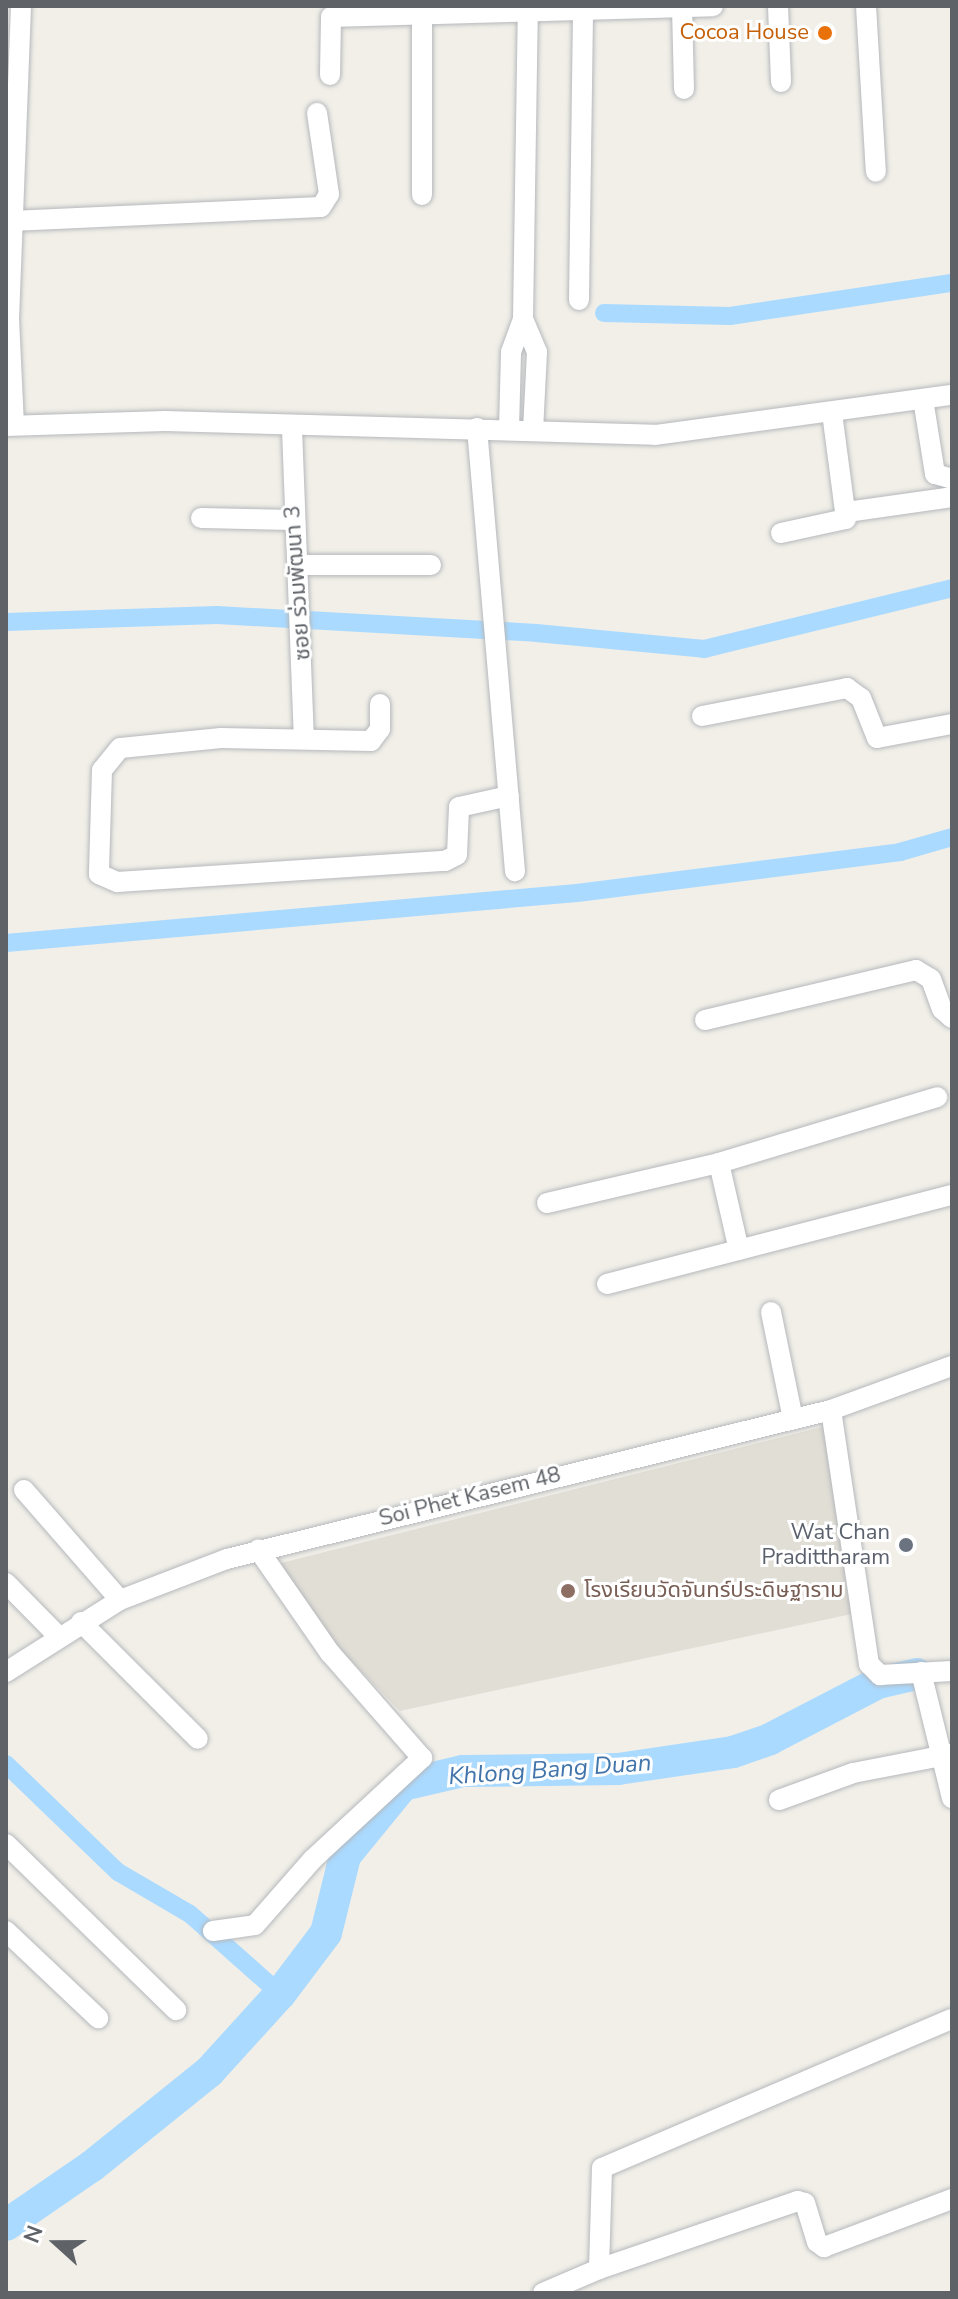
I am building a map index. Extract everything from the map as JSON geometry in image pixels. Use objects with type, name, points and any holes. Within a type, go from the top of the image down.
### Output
[{"type":"street","points":[[330,75],[331,17],[713,6]]},
{"type":"street","points":[[778,6],[781,82]]},
{"type":"street","points":[[866,6],[876,172]]},
{"type":"street","points":[[682,7],[684,89]]},
{"type":"street","points":[[579,300],[583,10]]},
{"type":"street","points":[[509,429],[511,352],[523,319],[528,12]]},
{"type":"street","points":[[422,15],[422,195]]},
{"type":"street","points":[[16,17],[10,425],[165,421],[292,429],[477,428],[696,434],[952,395]]},
{"type":"street","points":[[11,221],[321,207],[329,194],[317,113]]},
{"type":"street","points":[[523,319],[537,352],[533,430]]},
{"type":"street","points":[[923,399],[935,474],[952,479]]},
{"type":"street","points":[[781,533],[840,522],[847,512],[832,412]]},
{"type":"street","points":[[477,428],[515,871]]},
{"type":"street","name":"ซอย ร่วมพัฒนา 3","points":[[292,429],[293,520],[303,629],[304,737]]},
{"type":"street","points":[[847,512],[952,497]]},
{"type":"street","points":[[201,518],[293,520]]},
{"type":"street","points":[[298,565],[431,565]]},
{"type":"street","points":[[702,716],[847,688],[861,698],[877,738],[952,724]]},
{"type":"street","points":[[380,704],[380,729],[371,741],[304,737],[221,738],[120,748],[102,770],[99,874],[117,882],[445,861],[457,855],[459,807],[509,796]]},
{"type":"street","points":[[705,1020],[916,970],[931,979],[942,1009],[952,1018]]},
{"type":"street","points":[[547,1203],[719,1163],[937,1097]]},
{"type":"street","points":[[719,1163],[739,1250]]},
{"type":"street","points":[[607,1284],[952,1195]]},
{"type":"street","points":[[771,1312],[793,1419]]},
{"type":"street","name":"Soi Phet Kasem 48","points":[[6,1672],[58,1636],[120,1600],[258,1549],[831,1410],[952,1366]]},
{"type":"street","points":[[831,1410],[869,1664],[880,1675],[923,1684],[952,1671]]},
{"type":"street","points":[[24,1490],[120,1600]]},
{"type":"street","points":[[213,1931],[255,1925],[320,1852],[422,1758],[330,1653],[258,1549]]},
{"type":"street","points":[[6,1583],[58,1636]]},
{"type":"street","points":[[81,1622],[198,1739]]},
{"type":"street","points":[[923,1684],[945,1755],[952,1798]]},
{"type":"street","points":[[779,1800],[853,1773],[945,1755]]},
{"type":"street","points":[[6,1844],[176,2010]]},
{"type":"street","points":[[8,1938],[98,2018]]},
{"type":"street","points":[[599,2269],[602,2168],[952,2019]]},
{"type":"street","points":[[543,2293],[599,2269],[798,2201],[805,2203],[817,2242],[824,2247],[952,2199]]},
{"type":"shaded area","name":"โรงเรียนวัดจันทร์ประดิษฐาราม","points":[[826,1426],[856,1613],[400,1711],[261,1568]]},
{"type":"waterway","points":[[604,313],[730,316],[952,283]]},
{"type":"waterway","points":[[6,622],[217,615],[536,633],[704,649],[952,588]]},
{"type":"waterway","points":[[6,943],[577,893],[900,852],[952,837]]},
{"type":"waterway","name":"Khlong Bang Duan","points":[[6,2225],[92,2166],[209,2072],[280,1994],[326,1933],[345,1856],[403,1785],[463,1771],[618,1769],[733,1752],[770,1739],[878,1683],[917,1674]]},
{"type":"waterway","points":[[6,1764],[118,1872],[190,1914],[280,1994]]},
{"type":"place","name":"Cocoa House","points":[[825,33]]},
{"type":"place","name":"Wat Chan Pradittharam","points":[[906,1545]]},
{"type":"place","name":"โรงเรียนวัดจันทร์ประดิษฐาราม","points":[[568,1591]]}]
